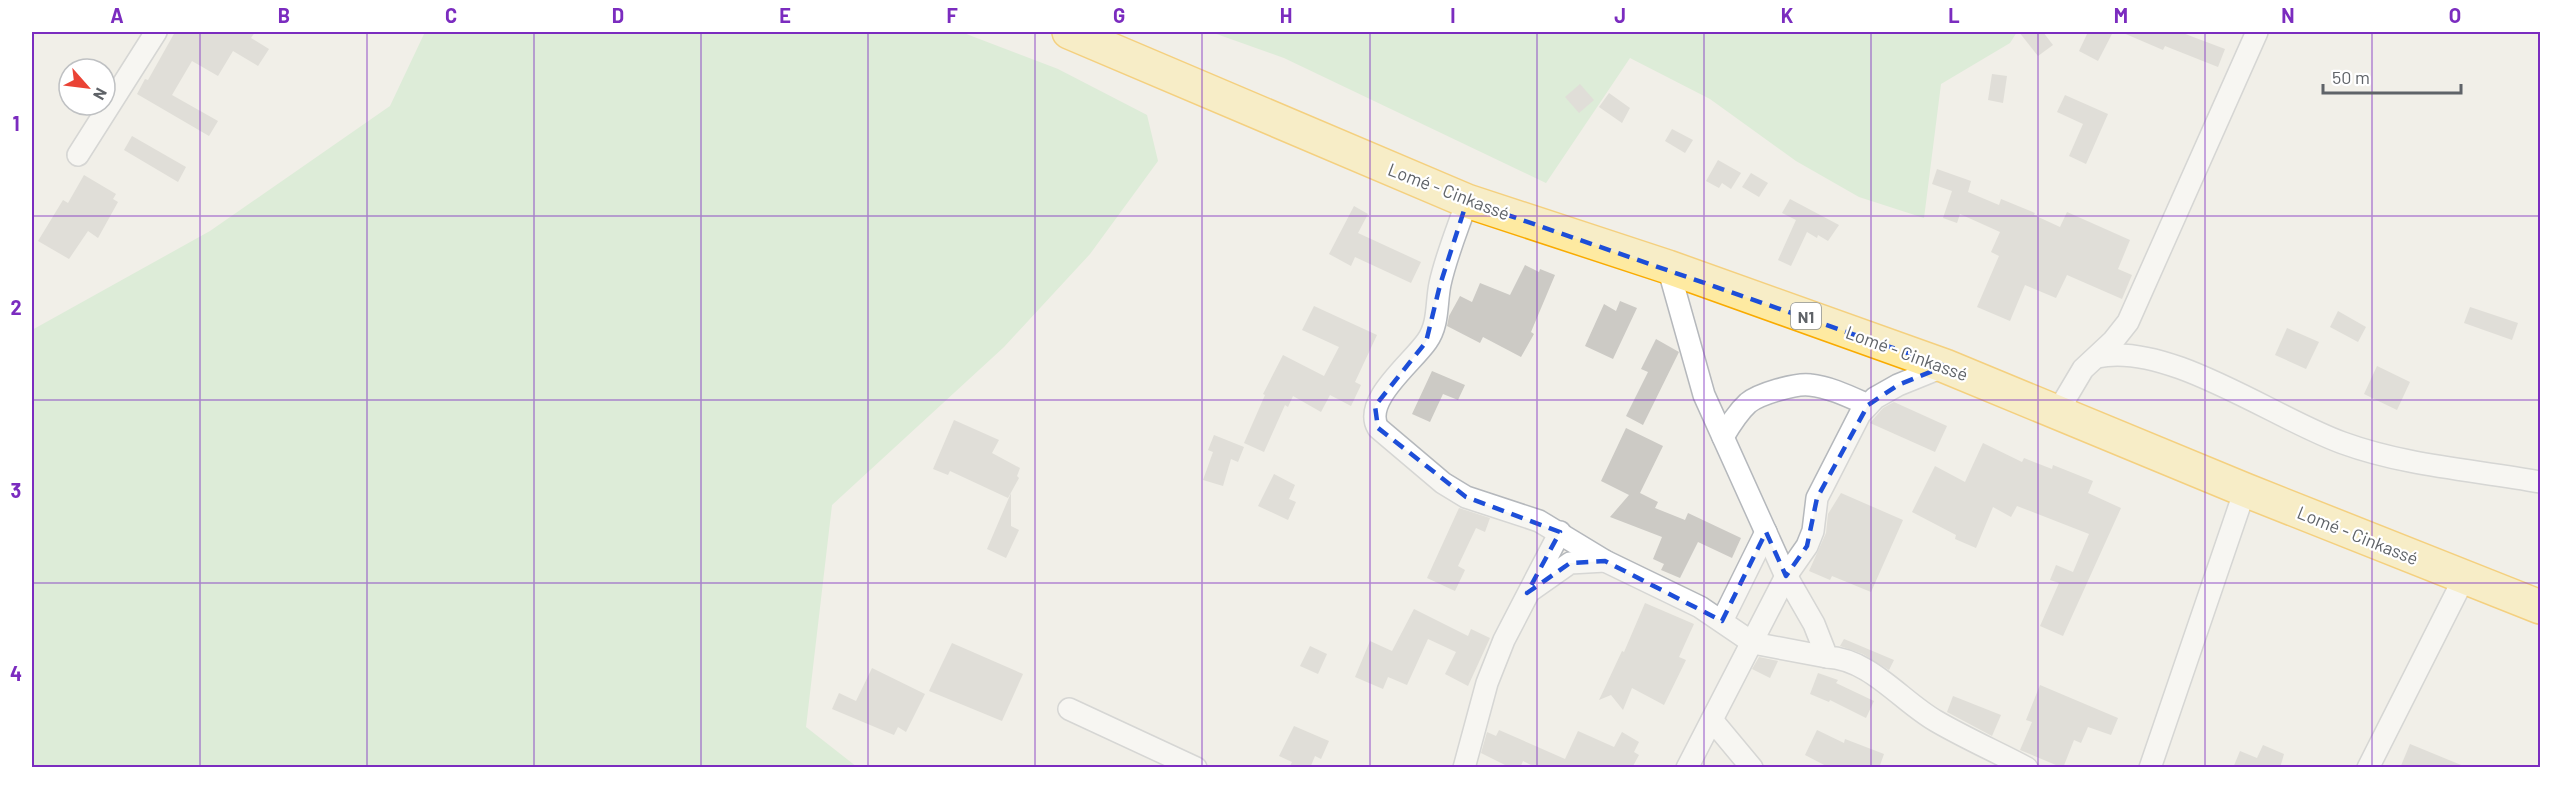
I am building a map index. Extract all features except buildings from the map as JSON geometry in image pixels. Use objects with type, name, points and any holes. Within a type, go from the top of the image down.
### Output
[{"type":"highway","name":"Lomé - Cinkassé","points":[[1069,32],[1467,201],[1668,267],[1945,366],[2245,490],[2541,607]]},
{"type":"street","points":[[78,155],[156,32]]},
{"type":"street","points":[[2058,411],[2083,369],[2097,357],[2128,322],[2258,32]]},
{"type":"street","points":[[1467,201],[1440,285],[1439,305],[1431,334],[1375,406],[1374,421],[1382,432],[1425,469],[1466,498],[1539,521],[1605,561],[1674,593],[1722,621],[1753,643],[1827,657],[1843,657],[1878,678],[1935,721],[2027,768]]},
{"type":"street","points":[[1668,267],[1704,395],[1786,576],[1814,624],[1827,657]]},
{"type":"street","points":[[2097,357],[2113,353],[2158,360],[2213,381],[2283,418],[2344,444],[2403,459],[2541,482]]},
{"type":"street","points":[[1688,768],[1786,576],[1810,538],[1817,498],[1860,414],[1868,405],[1898,385],[1945,366]]},
{"type":"street","points":[[1723,437],[1735,416],[1750,402],[1793,386],[1809,384],[1868,405]]},
{"type":"street","points":[[2150,768],[2245,490]]},
{"type":"street","points":[[1464,768],[1487,683],[1504,640],[1560,532]]},
{"type":"street","points":[[1722,621],[1766,532]]},
{"type":"street","points":[[1527,593],[1551,574],[1570,563],[1605,561]]},
{"type":"street","points":[[2368,768],[2464,578]]},
{"type":"street","points":[[1069,709],[1196,768]]},
{"type":"street","points":[[1712,720],[1752,768]]},
{"type":"highlighted area","points":[[1467,201],[1945,366],[1898,385],[1868,405],[1817,498],[1807,546],[1786,576],[1766,532],[1722,621],[1605,561],[1570,563],[1527,593],[1560,532],[1466,497],[1378,428],[1375,406],[1426,342],[1440,285]]},
{"type":"green space","points":[[425,32],[961,32],[1058,69],[1147,115],[1158,161],[1090,254],[1004,347],[832,505],[806,727],[857,767],[32,767],[32,330],[210,231],[390,106]]},
{"type":"green space","points":[[1211,32],[2017,32],[2010,43],[1941,84],[1924,218],[1859,197],[1796,161],[1710,99],[1630,58],[1546,183],[1284,58]]}]
